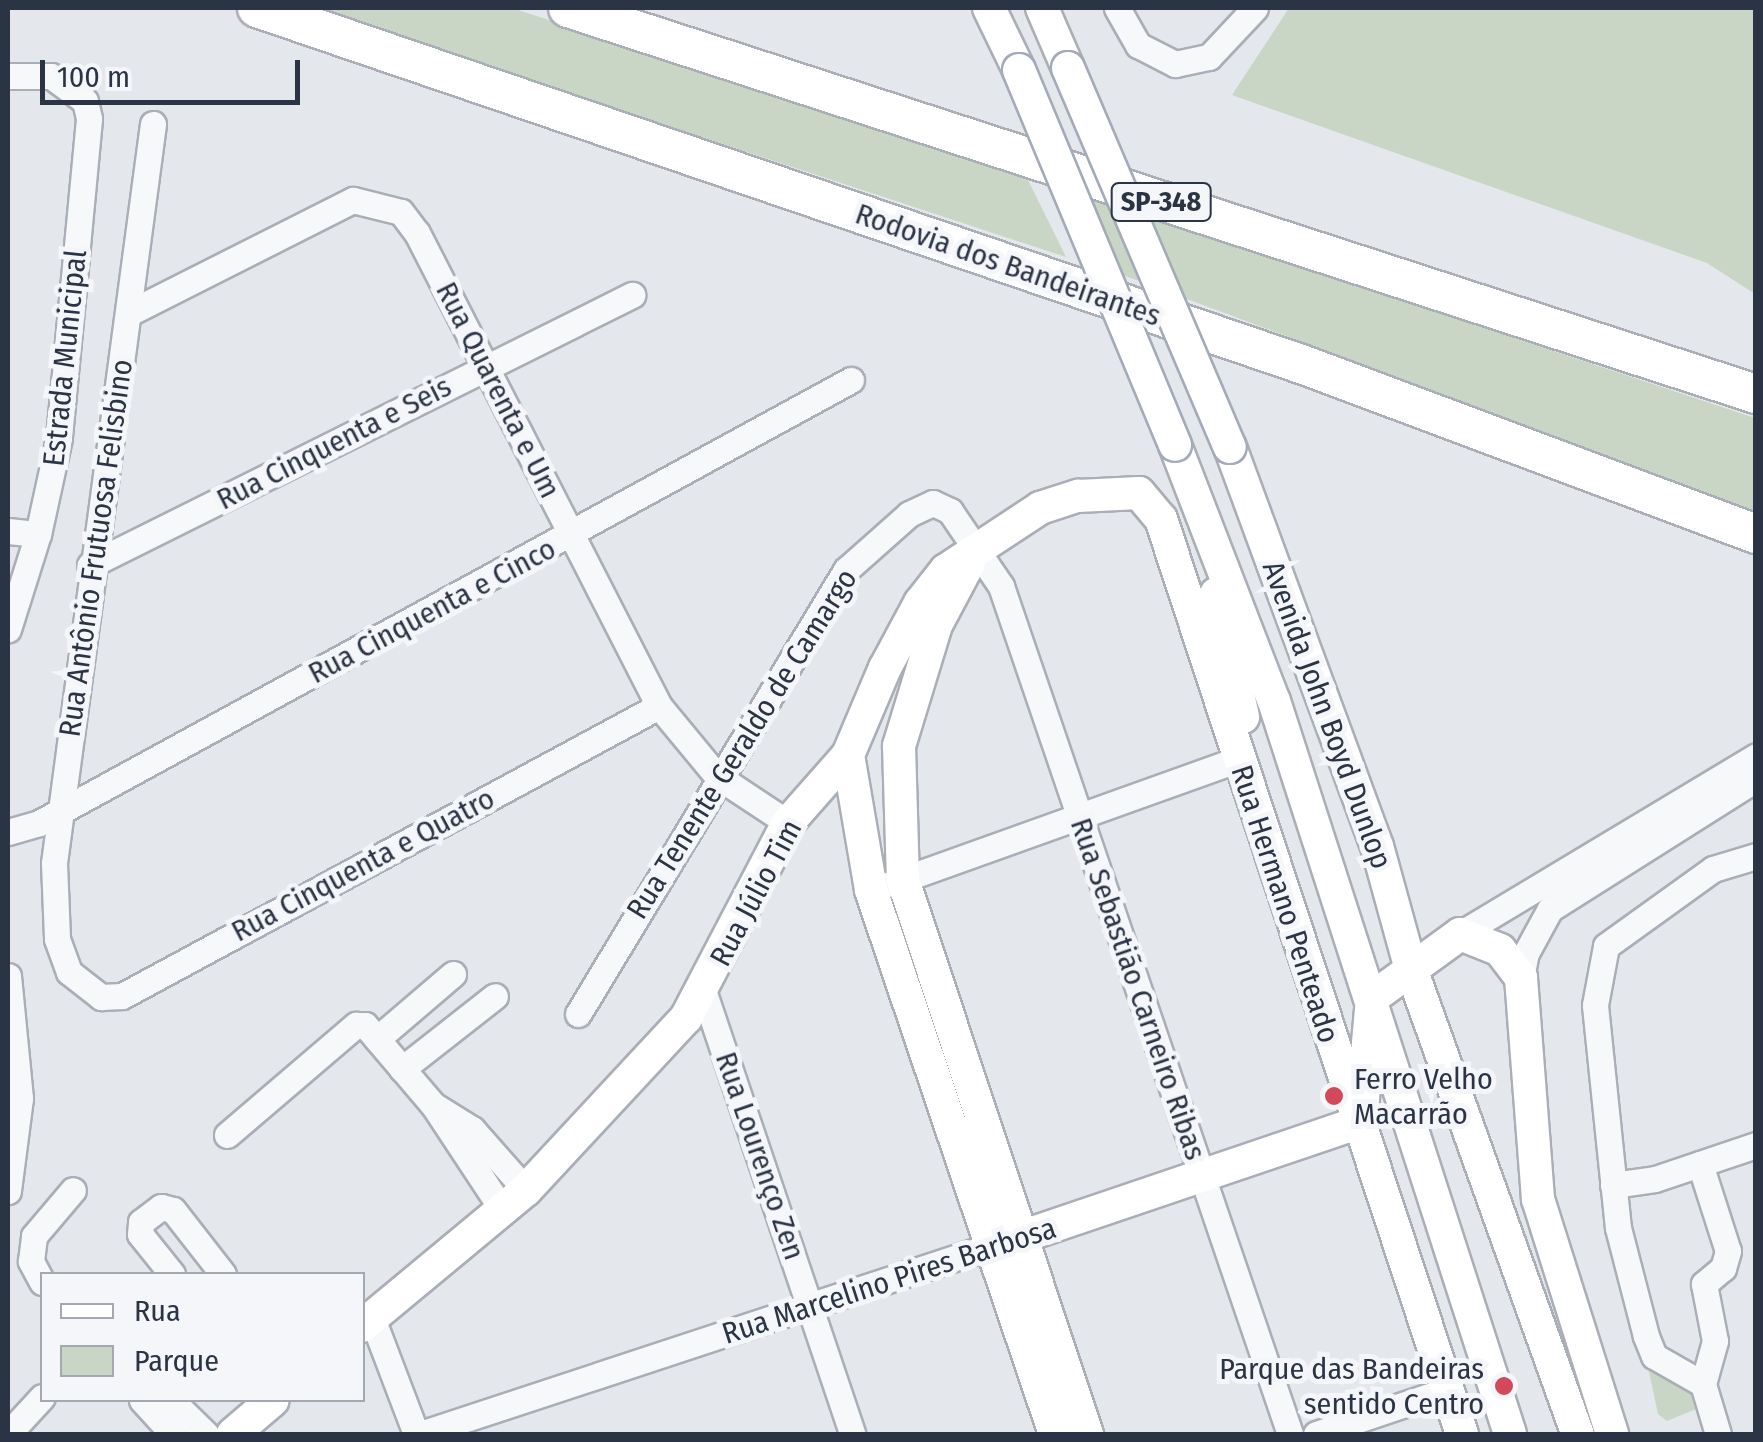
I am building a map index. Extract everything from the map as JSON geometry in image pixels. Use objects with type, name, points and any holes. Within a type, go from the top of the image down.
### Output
[{"type":"highway","name":"Rodovia dos Bandeirantes","points":[[257,8],[1304,365],[1756,534]]},
{"type":"highway","name":"SP-348","points":[[568,8],[1756,394]]},
{"type":"main road","name":"Avenida John Boyd Dunlop","points":[[1042,8],[1230,447],[1376,846],[1410,966],[1578,1434]]},
{"type":"main road","name":"Avenida John Boyd Dunlop","points":[[990,11],[1019,70],[1218,553],[1372,998],[1510,1434]]},
{"type":"main road","name":"Rua Júlio Tim","points":[[367,1322],[514,1199],[657,1053],[704,992],[788,823],[848,755],[920,602],[974,549],[1040,508],[1078,496],[1139,493]]},
{"type":"main road","name":"Rua Hermano Penteado","points":[[1139,493],[1161,519],[1237,760],[1462,1434]]},
{"type":"main road","points":[[974,549],[936,625],[898,746],[904,880],[1087,1434]]},
{"type":"main road","points":[[1218,553],[1216,596],[1245,740],[1237,760]]},
{"type":"main road","points":[[898,746],[848,755],[871,890],[1055,1434]]},
{"type":"main road","points":[[1376,846],[1414,912],[1435,928],[1500,950],[1522,978],[1538,1199],[1612,1434]]},
{"type":"main road","points":[[1357,1123],[1372,998],[1410,966],[1460,934]]},
{"type":"main road","name":"Rua Marcelino Pires Barbosa","points":[[991,1246],[1357,1123]]},
{"type":"main road","points":[[1508,1236],[1579,1332]]},
{"type":"main road","points":[[227,1434],[270,1402]]},
{"type":"street","points":[[1116,8],[1138,45],[1175,64],[1209,57],[1255,8]]},
{"type":"street","name":"Estrada Municipal","points":[[8,76],[32,72],[70,88],[85,100],[90,119],[59,438],[38,534],[8,629]]},
{"type":"street","name":"Rua Antônio Frutuosa Felisbino","points":[[70,972],[53,905],[62,808],[90,565],[153,124]]},
{"type":"street","name":"Rua Quarenta e Um","points":[[128,313],[353,200],[374,202],[400,212],[417,233],[659,706],[716,776],[788,823]]},
{"type":"street","name":"Rua Cinquenta e Seis","points":[[90,565],[632,295]]},
{"type":"street","name":"Rua Cinquenta e Cinco","points":[[8,832],[62,808],[573,535],[852,380]]},
{"type":"street","name":"Rua Tenente Geraldo de Camargo","points":[[578,1014],[716,776],[846,570],[872,544],[934,504],[950,511],[974,549]]},
{"type":"street","points":[[8,531],[38,534]]},
{"type":"street","name":"Rua Sebastião Carneiro Ribas","points":[[974,549],[1001,586],[1290,1434]]},
{"type":"street","name":"Rua Cinquenta e Quatro","points":[[70,972],[101,998],[122,996],[659,706]]},
{"type":"street","points":[[1460,934],[1756,756]]},
{"type":"street","points":[[871,890],[1080,820],[1237,760]]},
{"type":"street","points":[[1522,978],[1526,953],[1550,910],[1756,779]]},
{"type":"street","points":[[1702,1384],[1663,1362],[1650,1346],[1612,1185],[1595,1029],[1606,946],[1713,869],[1756,856]]},
{"type":"street","points":[[377,1039],[453,974]]},
{"type":"street","points":[[8,976],[19,1047],[8,1191]]},
{"type":"street","name":"Rua Lourenço Zen","points":[[704,992],[852,1434]]},
{"type":"street","points":[[402,1070],[495,996]]},
{"type":"street","points":[[226,1135],[356,1025],[377,1039],[514,1199]]},
{"type":"street","points":[[1612,1185],[1756,1146]]},
{"type":"street","points":[[1700,1164],[1728,1251],[1723,1268],[1704,1284],[1715,1342],[1702,1384],[1718,1434]]},
{"type":"street","points":[[40,1278],[31,1261],[34,1236],[74,1190]]},
{"type":"street","points":[[170,1272],[140,1234],[140,1222],[162,1207],[173,1210],[221,1272]]},
{"type":"street","name":"Rua Marcelino Pires Barbosa","points":[[418,1434],[991,1246]]},
{"type":"street","points":[[367,1322],[418,1434]]},
{"type":"street","points":[[1316,1434],[1446,1390]]},
{"type":"street","points":[[8,1434],[40,1399]]},
{"type":"street","points":[[144,1402],[172,1434]]},
{"type":"street","points":[[174,1402],[227,1434]]},
{"type":"green space","points":[[309,8],[512,8],[1026,176],[1066,257]]},
{"type":"green space","points":[[1289,8],[1755,8],[1755,294],[1707,263],[1232,95]]},
{"type":"green space","points":[[1087,196],[1755,418],[1755,511],[1120,274]]},
{"type":"green space","points":[[1648,1367],[1689,1389],[1696,1409],[1667,1421],[1658,1414]]},
{"type":"place","name":"Ferro Velho Macarrão","points":[[1334,1096]]},
{"type":"place","name":"Parque das Bandeiras sentido Centro","points":[[1504,1386]]}]
